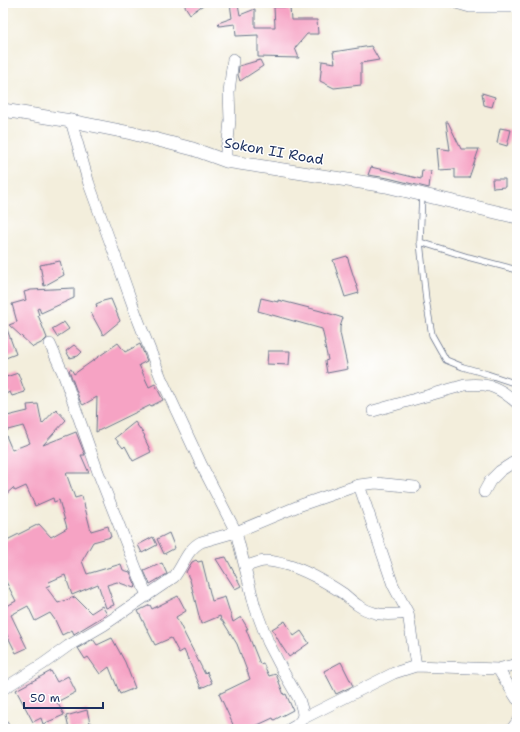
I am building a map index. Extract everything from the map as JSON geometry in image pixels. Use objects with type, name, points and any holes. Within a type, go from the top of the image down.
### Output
[{"type":"street","points":[[456,3],[470,7],[517,7]]},
{"type":"street","points":[[226,161],[230,120],[229,92],[232,59]]},
{"type":"street","name":"Sokon II Road","points":[[3,110],[131,133],[194,149],[226,161],[386,186],[517,217]]},
{"type":"street","points":[[71,121],[89,184],[137,318],[161,378],[202,466],[236,532],[255,607],[268,642],[299,699],[303,714],[302,719]]},
{"type":"street","points":[[50,344],[63,373],[98,472],[147,596]]},
{"type":"street","points":[[373,411],[465,385],[480,384],[493,386],[505,392],[517,403]]},
{"type":"street","points":[[484,492],[490,481],[500,471],[517,460]]},
{"type":"street","points":[[3,689],[43,664],[68,646],[104,625],[174,577],[189,553],[196,545],[236,532],[301,505],[359,484],[376,483],[415,487]]},
{"type":"street","points":[[359,484],[393,585],[408,613],[416,666]]},
{"type":"street","points":[[245,567],[265,561],[276,562],[307,572],[338,590],[363,609],[375,614],[388,615],[408,613]]},
{"type":"street","points":[[290,729],[297,725],[302,719],[394,673],[416,666],[498,669],[517,664]]},
{"type":"street","points":[[498,669],[517,699]]},
{"type":"street","points":[[512,729],[517,722]]},
{"type":"lane","points":[[422,194],[420,242],[426,300],[432,335],[446,360],[517,384]]},
{"type":"lane","points":[[420,242],[517,270]]},
{"type":"lane","points":[[3,720],[7,729]]},
{"type":"building","points":[[183,3],[206,3],[190,14]]},
{"type":"building","points":[[230,3],[238,4],[240,15],[255,9],[255,27],[275,27],[274,7],[290,7],[291,20],[317,20],[318,34],[307,34],[295,48],[299,58],[258,57],[258,35],[236,36],[235,24],[219,26],[218,23],[232,18]]},
{"type":"building","points":[[371,46],[379,60],[361,63],[361,85],[334,88],[320,81],[322,61],[335,63],[333,52]]},
{"type":"building","points":[[260,60],[263,66],[240,81],[238,75],[239,66]]},
{"type":"building","points":[[482,93],[495,97],[492,107],[484,105]]},
{"type":"building","points":[[446,122],[448,122],[461,149],[479,149],[469,178],[455,178],[455,169],[439,170],[437,148],[450,150]]},
{"type":"building","points":[[500,128],[511,130],[507,146],[497,143]]},
{"type":"building","points":[[371,167],[421,179],[422,170],[431,171],[429,188],[388,178],[368,175]]},
{"type":"building","points":[[492,179],[505,179],[505,187],[493,188]]},
{"type":"building","points":[[347,256],[359,293],[345,297],[333,260]]},
{"type":"building","points":[[60,261],[64,275],[44,286],[40,265]]},
{"type":"building","points":[[74,288],[74,298],[41,313],[39,308],[37,309],[47,338],[43,342],[33,347],[9,325],[17,322],[12,304],[26,300],[24,292],[31,290]]},
{"type":"building","points":[[261,298],[278,302],[278,300],[343,318],[340,333],[348,369],[327,373],[325,361],[328,360],[322,329],[258,311]]},
{"type":"building","points":[[111,299],[120,321],[103,335],[91,313],[97,307],[96,304]]},
{"type":"building","points":[[3,321],[16,354],[3,359]]},
{"type":"building","points":[[64,322],[69,329],[57,337],[52,329]]},
{"type":"building","points":[[118,343],[125,352],[140,344],[147,361],[139,365],[149,387],[155,384],[163,400],[96,432],[97,397],[83,405],[80,401],[69,370],[71,369],[74,374]]},
{"type":"building","points":[[74,345],[82,352],[78,356],[70,358],[66,351]]},
{"type":"building","points":[[268,351],[290,351],[289,365],[267,364]]},
{"type":"building","points":[[18,373],[25,392],[12,396],[10,392],[3,395],[3,378]]},
{"type":"building","points":[[38,404],[42,424],[56,409],[66,420],[43,445],[76,432],[85,455],[81,455],[89,473],[66,473],[75,498],[82,496],[91,531],[108,526],[111,537],[93,542],[82,561],[87,574],[121,564],[123,570],[130,572],[136,586],[134,588],[117,582],[107,585],[114,605],[106,608],[98,584],[72,595],[65,575],[49,582],[50,585],[46,587],[58,603],[75,597],[91,613],[102,606],[107,614],[74,634],[72,630],[62,635],[50,613],[35,621],[28,606],[11,615],[27,648],[16,653],[3,627],[3,598],[7,606],[16,601],[3,576],[3,542],[39,524],[51,537],[67,528],[59,500],[54,502],[53,498],[35,506],[26,486],[15,491],[13,488],[3,497],[3,473],[5,471],[3,460],[3,417],[28,411],[27,405]],"holes":[[[23,426],[30,443],[12,450],[4,431]]]},
{"type":"building","points":[[135,422],[145,436],[144,437],[151,452],[133,461],[125,446],[123,448],[115,438]]},
{"type":"building","points":[[169,533],[175,548],[164,554],[157,539]]},
{"type":"building","points":[[153,537],[157,545],[142,553],[138,545]]},
{"type":"building","points":[[226,557],[241,586],[235,589],[216,559]]},
{"type":"building","points":[[196,560],[198,562],[202,561],[212,601],[225,597],[233,622],[241,617],[248,629],[246,629],[260,664],[263,663],[269,676],[276,674],[284,695],[286,694],[293,710],[274,720],[273,718],[249,729],[235,729],[219,694],[250,679],[237,644],[221,620],[220,616],[201,624],[190,580],[186,572],[192,562]]},
{"type":"building","points":[[162,563],[167,574],[150,584],[144,571]]},
{"type":"building","points":[[178,596],[186,611],[176,617],[205,674],[207,672],[212,683],[201,688],[184,650],[179,653],[171,638],[155,645],[138,611],[150,605],[152,609]]},
{"type":"building","points":[[285,621],[294,636],[301,631],[309,643],[289,657],[272,629]]},
{"type":"building","points":[[112,638],[125,662],[135,688],[120,694],[109,667],[100,674],[88,657],[85,659],[78,648],[93,639],[97,645]]},
{"type":"building","points":[[341,662],[353,686],[336,694],[324,671]]},
{"type":"building","points":[[51,671],[57,682],[68,676],[76,692],[57,702],[64,715],[43,724],[41,718],[33,722],[16,690]]},
{"type":"building","points":[[87,710],[90,723],[82,725],[83,729],[69,729],[66,716]]}]
